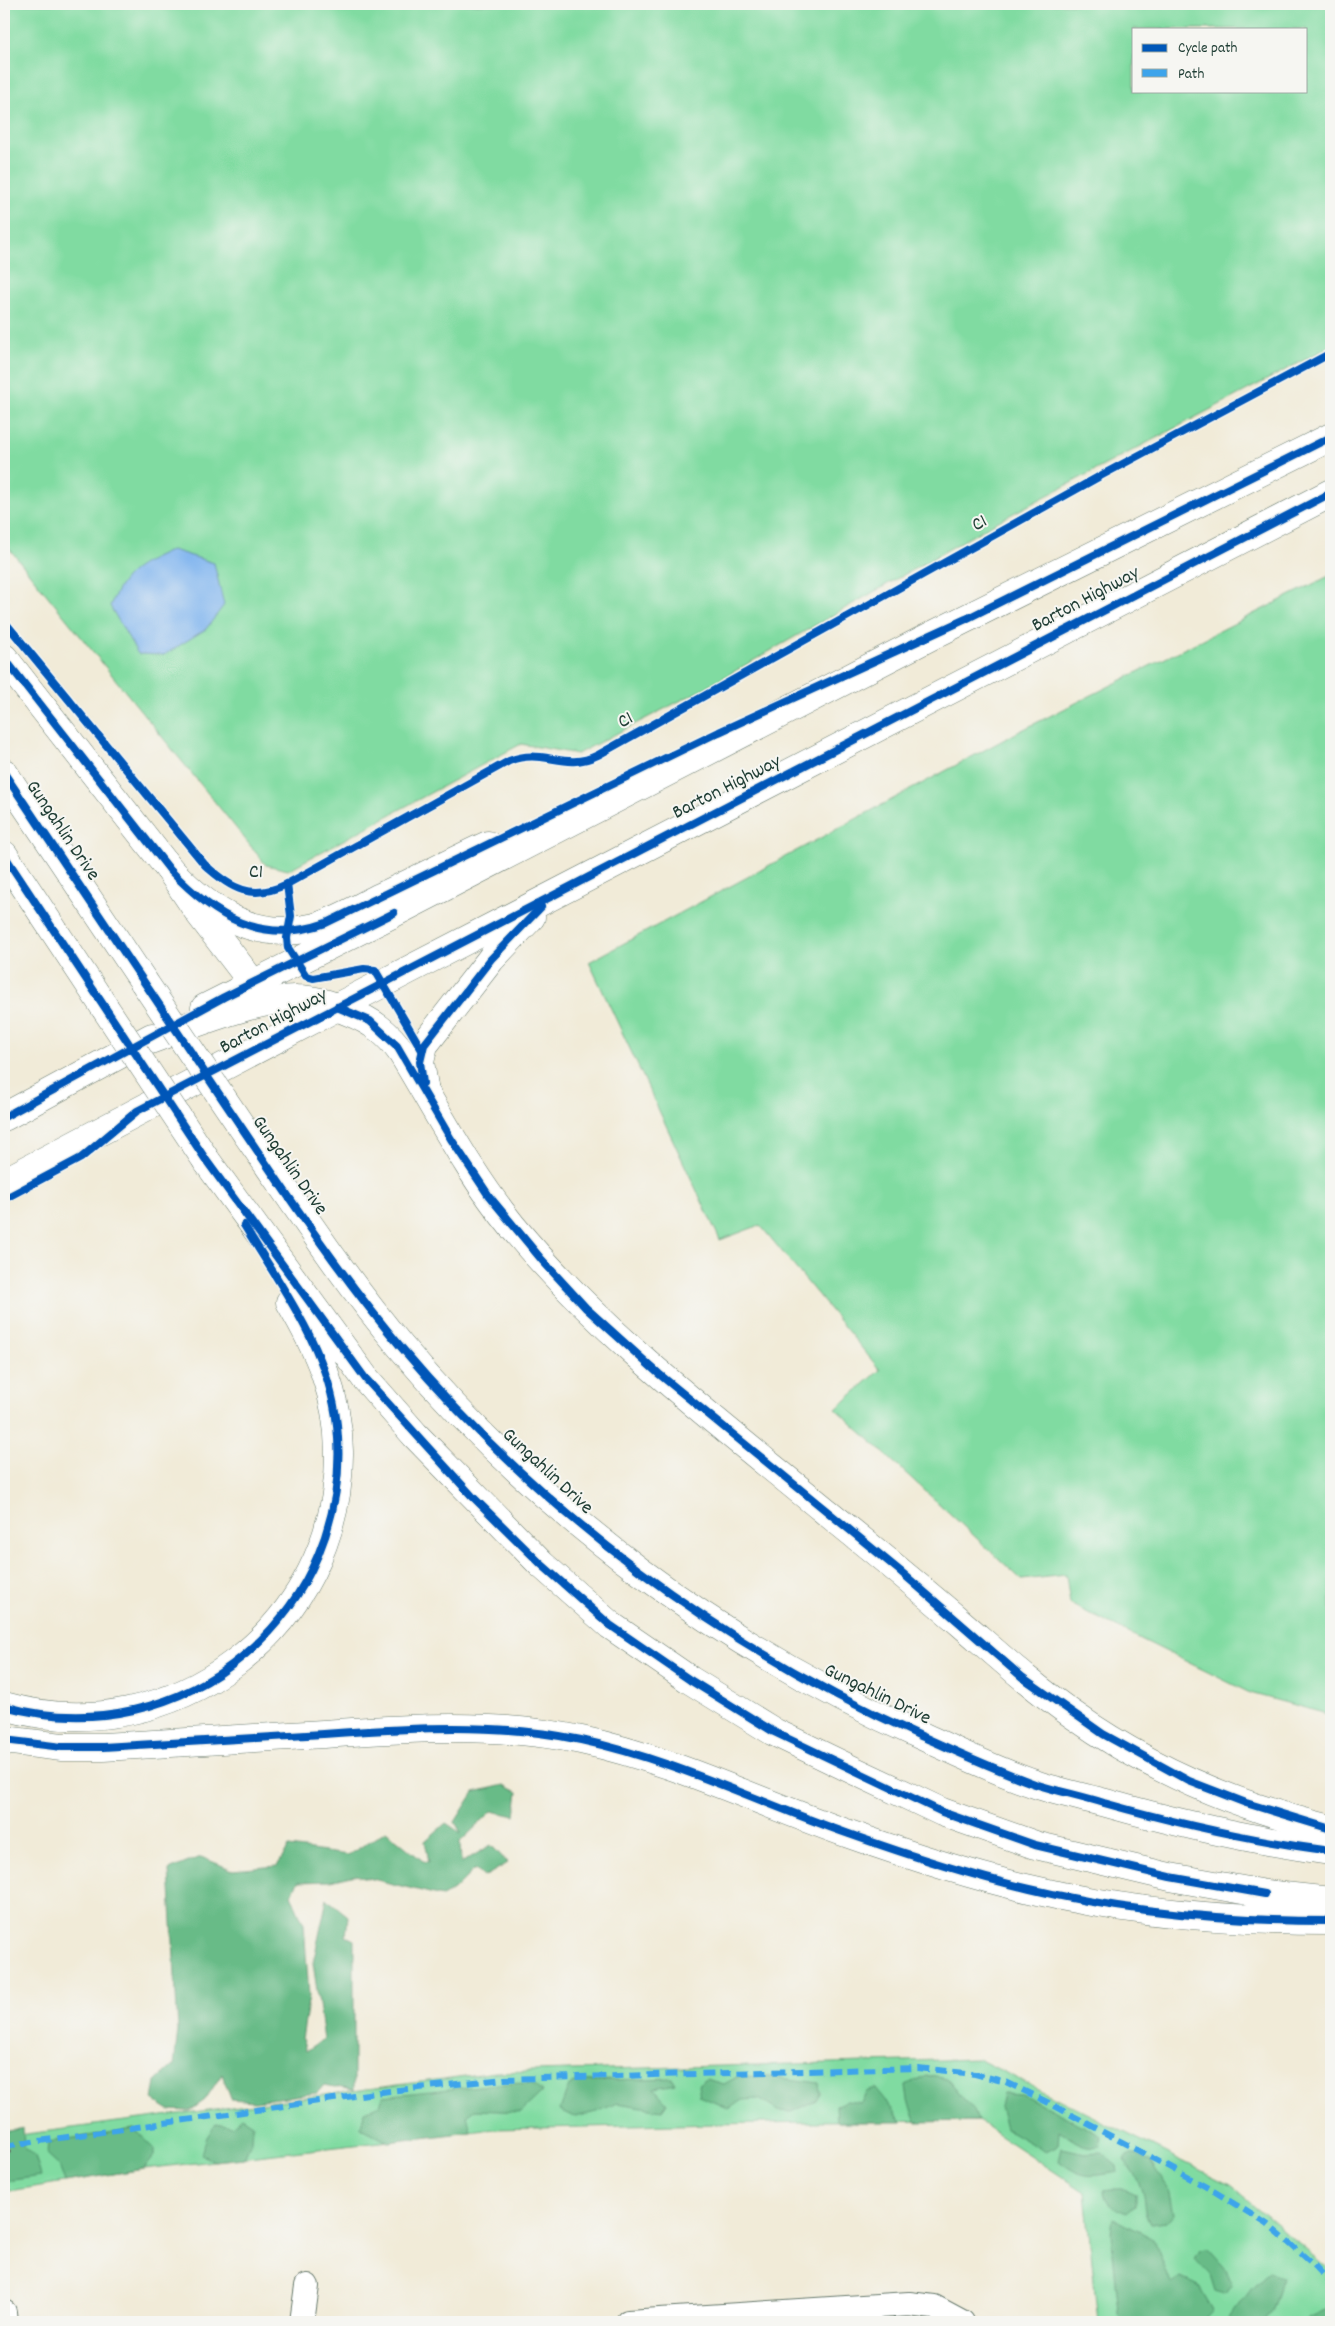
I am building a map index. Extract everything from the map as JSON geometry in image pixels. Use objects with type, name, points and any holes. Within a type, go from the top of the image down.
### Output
[{"type":"highway","name":"Barton Highway","points":[[256,994],[394,913],[933,635],[1331,437]]},
{"type":"highway","name":"Barton Highway","points":[[4,1182],[337,1007],[1331,492]]},
{"type":"highway","points":[[170,870],[202,901],[234,920],[279,930],[314,927],[384,895],[719,732],[933,635]]},
{"type":"highway","points":[[4,658],[170,870],[256,994],[261,1017],[258,1030],[250,1046],[238,1060]]},
{"type":"highway","name":"Gungahlin Drive","points":[[4,773],[246,1133],[354,1286],[401,1348],[518,1471],[583,1528],[654,1583],[732,1635],[801,1676],[883,1719],[1035,1784],[1167,1820],[1278,1844],[1331,1851]]},
{"type":"highway","points":[[4,855],[206,1160],[365,1378],[428,1448],[541,1564],[610,1625],[690,1680],[774,1732],[942,1812],[1035,1844],[1170,1877],[1266,1894],[1331,1901]]},
{"type":"highway","points":[[432,1106],[422,1081],[420,1068],[424,1046],[500,947],[550,898]]},
{"type":"highway","points":[[4,1117],[139,1044],[256,994],[337,1007],[370,1021],[391,1039],[402,1053],[460,1154],[489,1196],[536,1253],[586,1308],[659,1374],[900,1571],[1022,1677],[1103,1734],[1189,1781],[1246,1804],[1331,1829]]},
{"type":"highway","points":[[4,1199],[81,1158],[137,1111]]},
{"type":"highway","points":[[4,1706],[62,1716],[95,1716],[140,1709],[190,1691],[221,1673],[244,1656],[277,1624],[305,1583],[324,1542],[336,1497],[339,1450],[334,1409],[327,1378],[309,1334],[206,1160]]},
{"type":"highway","points":[[10,1739],[62,1747],[103,1747],[405,1728],[462,1727],[528,1732],[620,1749],[671,1765],[848,1834],[937,1863],[1030,1890],[1167,1913],[1228,1918],[1331,1921]]},
{"type":"street","points":[[302,2322],[307,2286]]},
{"type":"street","points":[[628,2322],[909,2304],[934,2307],[962,2322]]},
{"type":"street","points":[[4,2312],[5,2322]]},
{"type":"path","points":[[4,2160],[15,2144]]},
{"type":"green space","points":[[4,4],[1331,4],[1331,346],[993,524],[707,687],[577,754],[521,744],[288,870],[266,865],[4,542]]},
{"type":"green space","points":[[1331,575],[1331,1715],[1250,1693],[1070,1604],[1066,1575],[1022,1580],[836,1409],[880,1370],[760,1225],[720,1240],[589,962],[1018,732]]},
{"type":"green space","points":[[504,1785],[518,1792],[515,1816],[492,1811],[460,1842],[461,1863],[491,1845],[508,1863],[484,1877],[475,1869],[454,1890],[442,1896],[356,1875],[331,1881],[298,1882],[291,1895],[304,1924],[309,1996],[302,2039],[306,2051],[324,2039],[313,1963],[327,1899],[348,1916],[346,1936],[354,1940],[354,2090],[324,2085],[317,2093],[255,2101],[231,2099],[222,2074],[205,2100],[190,2111],[169,2110],[153,2100],[156,2081],[174,2065],[178,2030],[169,1870],[201,1857],[233,1870],[277,1866],[289,1847],[348,1855],[386,1831],[423,1861],[429,1862],[425,1841],[446,1823],[461,1833],[455,1822],[474,1792]]},
{"type":"green space","points":[[978,2059],[1230,2185],[1331,2270],[1331,2322],[1098,2322],[1085,2192],[978,2121],[808,2122],[495,2129],[143,2169],[4,2192],[4,2137],[496,2072]]},
{"type":"green space","points":[[926,2075],[947,2079],[974,2111],[978,2121],[916,2122],[908,2101],[906,2085]]},
{"type":"green space","points":[[739,2076],[773,2077],[819,2083],[820,2093],[816,2100],[791,2112],[778,2111],[759,2099],[742,2100],[729,2109],[700,2096],[698,2084],[707,2079],[724,2084]]},
{"type":"green space","points":[[672,2078],[675,2084],[654,2088],[667,2103],[662,2110],[617,2103],[597,2112],[575,2117],[560,2110],[569,2085],[583,2081]]},
{"type":"green space","points":[[531,2083],[542,2092],[521,2112],[474,2110],[467,2115],[471,2132],[388,2142],[361,2128],[364,2111],[380,2105],[383,2096],[498,2084]]},
{"type":"green space","points":[[876,2089],[902,2122],[837,2122],[836,2105],[847,2101],[861,2103],[866,2092]]},
{"type":"green space","points":[[1003,2093],[1022,2094],[1102,2136],[1100,2146],[1083,2145],[1059,2130],[1058,2146],[1046,2152],[1006,2129],[1000,2107]]},
{"type":"green space","points":[[242,2117],[253,2124],[252,2141],[244,2158],[214,2161],[201,2154],[207,2137],[216,2123],[232,2126]]},
{"type":"green space","points":[[23,2128],[24,2147],[35,2156],[41,2176],[6,2181],[4,2178],[4,2132]]},
{"type":"green space","points":[[134,2129],[154,2148],[154,2156],[143,2169],[65,2182],[59,2165],[47,2154],[48,2142]]},
{"type":"green space","points":[[1062,2148],[1085,2153],[1101,2152],[1117,2165],[1118,2172],[1087,2175],[1074,2171],[1059,2161]]},
{"type":"green space","points":[[1128,2155],[1136,2155],[1150,2161],[1170,2192],[1174,2214],[1167,2222],[1150,2224],[1146,2215],[1139,2183],[1124,2160]]},
{"type":"green space","points":[[1124,2189],[1135,2194],[1135,2206],[1127,2213],[1115,2208],[1106,2199],[1105,2195],[1104,2190]]},
{"type":"green space","points":[[1113,2218],[1154,2239],[1171,2284],[1180,2278],[1199,2287],[1213,2311],[1202,2322],[1120,2322],[1111,2233]]},
{"type":"green space","points":[[1208,2249],[1226,2269],[1232,2284],[1225,2294],[1215,2291],[1210,2275],[1195,2259],[1200,2250]]},
{"type":"green space","points":[[1270,2272],[1283,2279],[1272,2312],[1264,2322],[1227,2322],[1252,2288]]},
{"type":"green space","points":[[1331,2307],[1331,2322],[1308,2322],[1308,2317]]},
{"type":"water","points":[[172,550],[214,563],[224,605],[206,629],[164,655],[138,654],[110,606],[121,584],[134,570]]},
{"type":"marked path","points":[[4,2146],[389,2091],[504,2079],[918,2068],[975,2074],[1006,2082],[1049,2103],[1212,2190],[1267,2224],[1313,2264],[1331,2283]]},
{"type":"cycle path","name":"C1","points":[[4,621],[205,865],[233,886],[243,890],[263,892],[287,884],[509,761],[521,757],[544,757],[575,761],[586,760],[598,755],[1102,475],[1331,353]]},
{"type":"cycle path","points":[[4,658],[170,870],[187,886],[204,901],[240,922],[280,931],[302,929],[326,923],[719,732],[966,619],[1331,437]]},
{"type":"cycle path","points":[[4,1199],[81,1158],[137,1111],[1331,493]]},
{"type":"cycle path","points":[[4,773],[266,1163],[354,1288],[401,1347],[456,1408],[514,1466],[575,1520],[639,1570],[705,1617],[774,1660],[846,1700],[962,1754],[1035,1784],[1132,1811],[1245,1837],[1331,1851]]},
{"type":"cycle path","points":[[4,855],[206,1160],[365,1378],[472,1496],[541,1564],[610,1625],[690,1680],[774,1732],[942,1812],[1035,1845],[1170,1877],[1265,1894]]},
{"type":"cycle path","points":[[287,884],[291,916],[287,938],[288,948],[306,976],[313,978],[364,969],[375,970],[422,1050]]},
{"type":"cycle path","points":[[423,1083],[420,1062],[424,1045],[491,959],[541,907]]},
{"type":"cycle path","points":[[4,1117],[224,997],[394,913]]},
{"type":"cycle path","points":[[337,1007],[370,1021],[397,1046],[451,1139],[489,1196],[542,1260],[586,1308],[659,1374],[900,1571],[1022,1677],[1103,1734],[1189,1781],[1246,1803],[1331,1829]]},
{"type":"cycle path","points":[[4,1706],[71,1716],[135,1710],[193,1689],[245,1654],[287,1609],[318,1555],[336,1493],[337,1425],[332,1397],[314,1345],[302,1320],[244,1225]]},
{"type":"cycle path","points":[[4,1740],[62,1747],[103,1747],[388,1730],[453,1728],[549,1734],[581,1740],[650,1759],[684,1770],[871,1842],[961,1871],[1030,1889],[1142,1910],[1217,1917],[1331,1921]]}]
